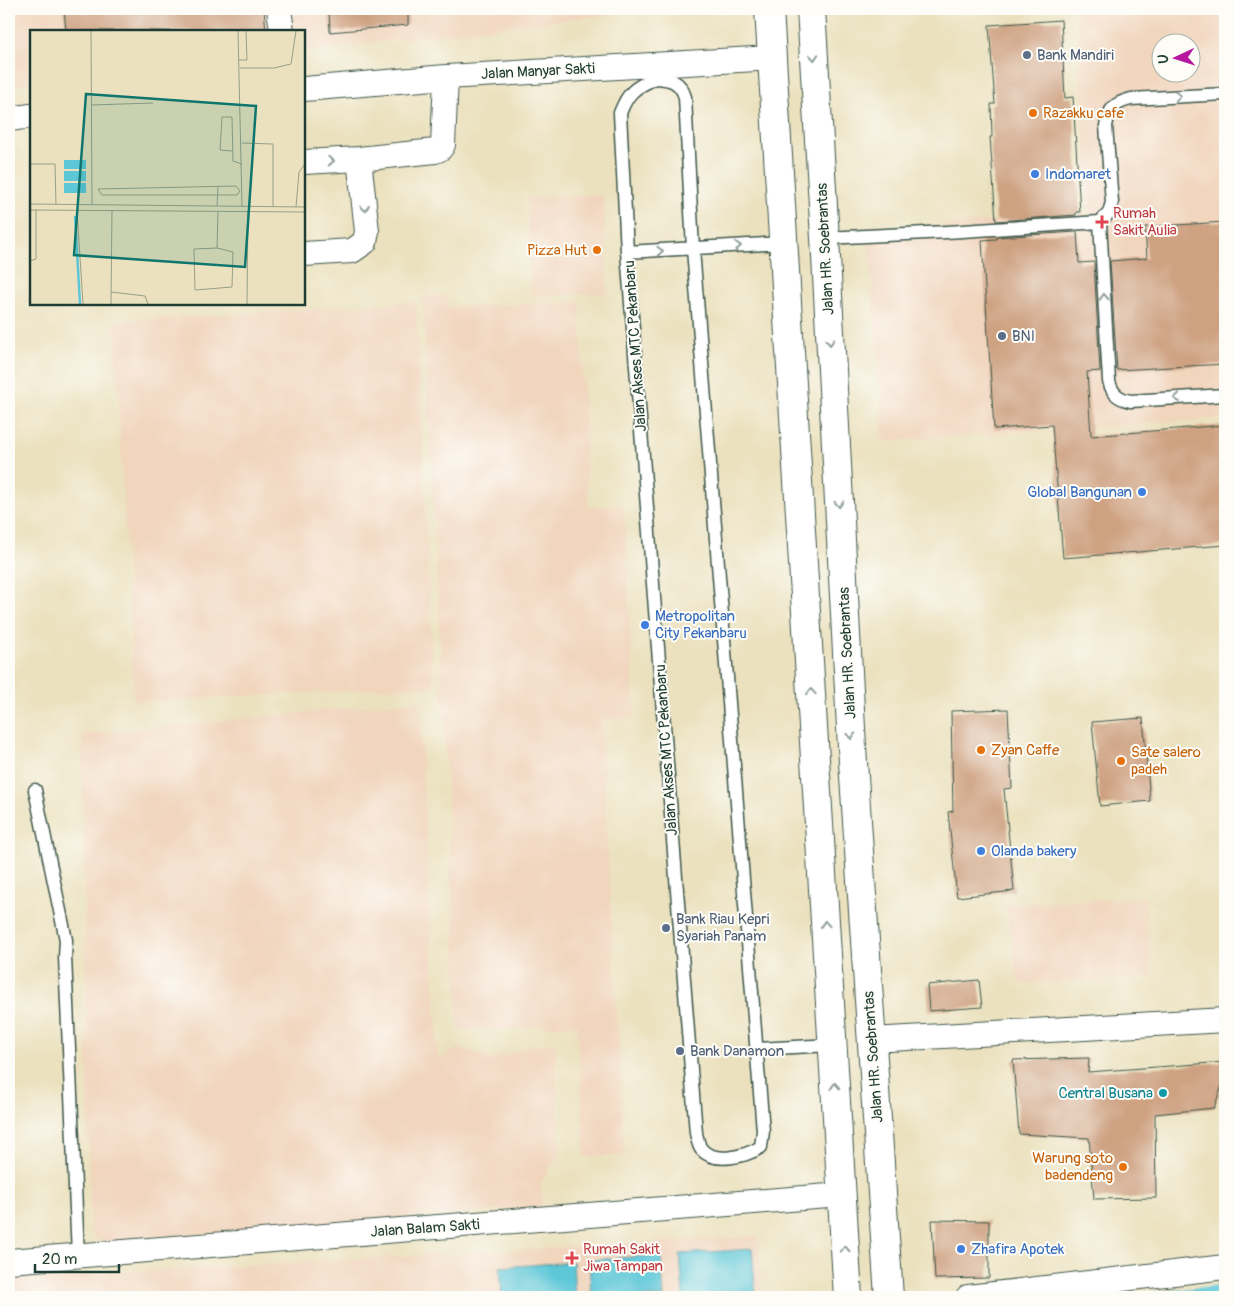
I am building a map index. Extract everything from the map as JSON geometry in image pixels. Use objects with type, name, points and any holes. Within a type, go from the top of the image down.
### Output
[{"type":"main road","points":[[769,9],[848,1297]]},
{"type":"main road","name":"Jalan HR. Soebrantas","points":[[811,9],[851,737],[889,1297]]},
{"type":"street","points":[[280,9],[282,30]]},
{"type":"street","points":[[811,9],[819,9]]},
{"type":"street","name":"Jalan Manyar Sakti","points":[[305,89],[446,76],[772,58]]},
{"type":"street","points":[[305,162],[359,159],[440,149],[443,145],[446,76]]},
{"type":"street","points":[[9,119],[30,116]]},
{"type":"street","points":[[305,254],[352,251],[365,242],[367,231],[359,159]]},
{"type":"street","points":[[872,1040],[1225,1020]]},
{"type":"street","name":"Jalan Balam Sakti","points":[[9,1260],[842,1195]]},
{"type":"street","points":[[968,1297],[1225,1267]]},
{"type":"lane","points":[[627,252],[620,113],[625,100],[639,85],[656,78],[669,79],[682,88],[685,97],[693,249]]},
{"type":"lane","points":[[825,238],[1100,222],[1109,213],[1112,202],[1106,126],[1108,116],[1113,107],[1122,101],[1131,99],[1225,94]]},
{"type":"lane","points":[[1100,222],[1109,381],[1111,389],[1116,396],[1131,401],[1225,394]]},
{"type":"lane","name":"Jalan Akses MTC Pekanbaru","points":[[693,249],[763,1131],[761,1147],[753,1152],[742,1156],[716,1158],[706,1153],[700,1147],[696,1133],[627,252],[783,243]]},
{"type":"lane","points":[[35,790],[66,940],[78,1255]]},
{"type":"lane","points":[[757,1049],[832,1045]]},
{"type":"shaded area","points":[[9,9],[654,9],[305,51],[305,30],[30,30],[30,83],[9,86]]},
{"type":"shaded area","name":"Rumah Sakit Aulia","points":[[1076,9],[1225,9],[1225,418],[883,441],[868,230],[1090,214]]},
{"type":"shaded area","points":[[604,195],[607,293],[531,296],[527,198]]},
{"type":"shaded area","points":[[448,295],[447,307],[580,302],[588,507],[624,505],[635,718],[601,720],[624,1155],[585,1157],[577,1025],[459,1030],[423,297]]},
{"type":"shaded area","points":[[416,302],[433,686],[134,702],[114,322]]},
{"type":"shaded area","points":[[419,701],[438,1059],[461,1048],[490,1059],[508,1055],[528,1046],[555,1043],[560,1154],[541,1181],[542,1207],[101,1242],[92,1236],[90,1222],[82,735]]},
{"type":"shaded area","points":[[1145,898],[1153,977],[1019,984],[1006,904]]},
{"type":"shaded area","name":"Rumah Sakit Jiwa Tampan","points":[[758,1236],[762,1297],[9,1297],[9,1279]]},
{"type":"water","points":[[752,1249],[756,1297],[683,1297],[680,1254]]},
{"type":"water","points":[[661,1255],[664,1297],[591,1297],[589,1260]]},
{"type":"water","points":[[573,1262],[575,1297],[502,1297],[500,1267]]},
{"type":"building","points":[[64,9],[264,9],[266,30],[66,30]]},
{"type":"building","points":[[329,9],[408,9],[408,25],[330,32]]},
{"type":"building","points":[[1061,20],[1065,98],[1073,97],[1080,212],[1076,212],[1076,215],[996,221],[990,137],[992,137],[991,104],[995,104],[989,25]]},
{"type":"building","points":[[1225,222],[1225,364],[1117,370],[1110,261],[1147,258],[1145,227]]},
{"type":"building","points":[[1077,232],[1079,263],[1094,262],[1100,371],[1087,372],[1091,436],[1225,425],[1225,545],[1063,558],[1052,425],[994,429],[982,240],[997,239],[997,237]]},
{"type":"building","points":[[1008,709],[1012,788],[1004,789],[1014,891],[957,897],[948,812],[953,811],[951,711]]},
{"type":"building","name":"Sate salero padeh","points":[[1143,718],[1150,801],[1100,806],[1092,722]]},
{"type":"building","points":[[979,980],[982,1007],[929,1011],[927,985]]},
{"type":"building","points":[[1089,1058],[1088,1072],[1225,1062],[1225,1077],[1214,1108],[1155,1114],[1156,1198],[1094,1199],[1089,1138],[1019,1134],[1013,1060]]},
{"type":"building","name":"Zhafira Apotek","points":[[932,1220],[989,1221],[989,1278],[935,1279]]},
{"type":"waterway","points":[[1152,1297],[1225,1289]]},
{"type":"place","name":"Bank Mandiri","points":[[1027,55]]},
{"type":"place","name":"Razakku cafe","points":[[1033,113]]},
{"type":"place","name":"Indomaret","points":[[1035,174]]},
{"type":"place","name":"Rumah Sakit Aulia","points":[[1102,222]]},
{"type":"place","name":"Pizza Hut","points":[[597,250]]},
{"type":"place","name":"BNI","points":[[1002,336]]},
{"type":"place","name":"Global Bangunan","points":[[1142,492]]},
{"type":"place","name":"Metropolitan City Pekanbaru","points":[[645,625]]},
{"type":"place","name":"Zyan Caffe","points":[[981,750]]},
{"type":"place","name":"Sate salero padeh","points":[[1121,761]]},
{"type":"place","name":"Olanda bakery","points":[[981,851]]},
{"type":"place","name":"Bank Riau Kepri Syariah Panam","points":[[666,928]]},
{"type":"place","name":"Bank Danamon","points":[[680,1051]]},
{"type":"place","name":"Central Busana","points":[[1163,1093]]},
{"type":"place","name":"Warung soto badendeng","points":[[1123,1167]]},
{"type":"place","name":"Zhafira Apotek","points":[[961,1249]]},
{"type":"place","name":"Rumah Sakit Jiwa Tampan","points":[[572,1258]]}]
